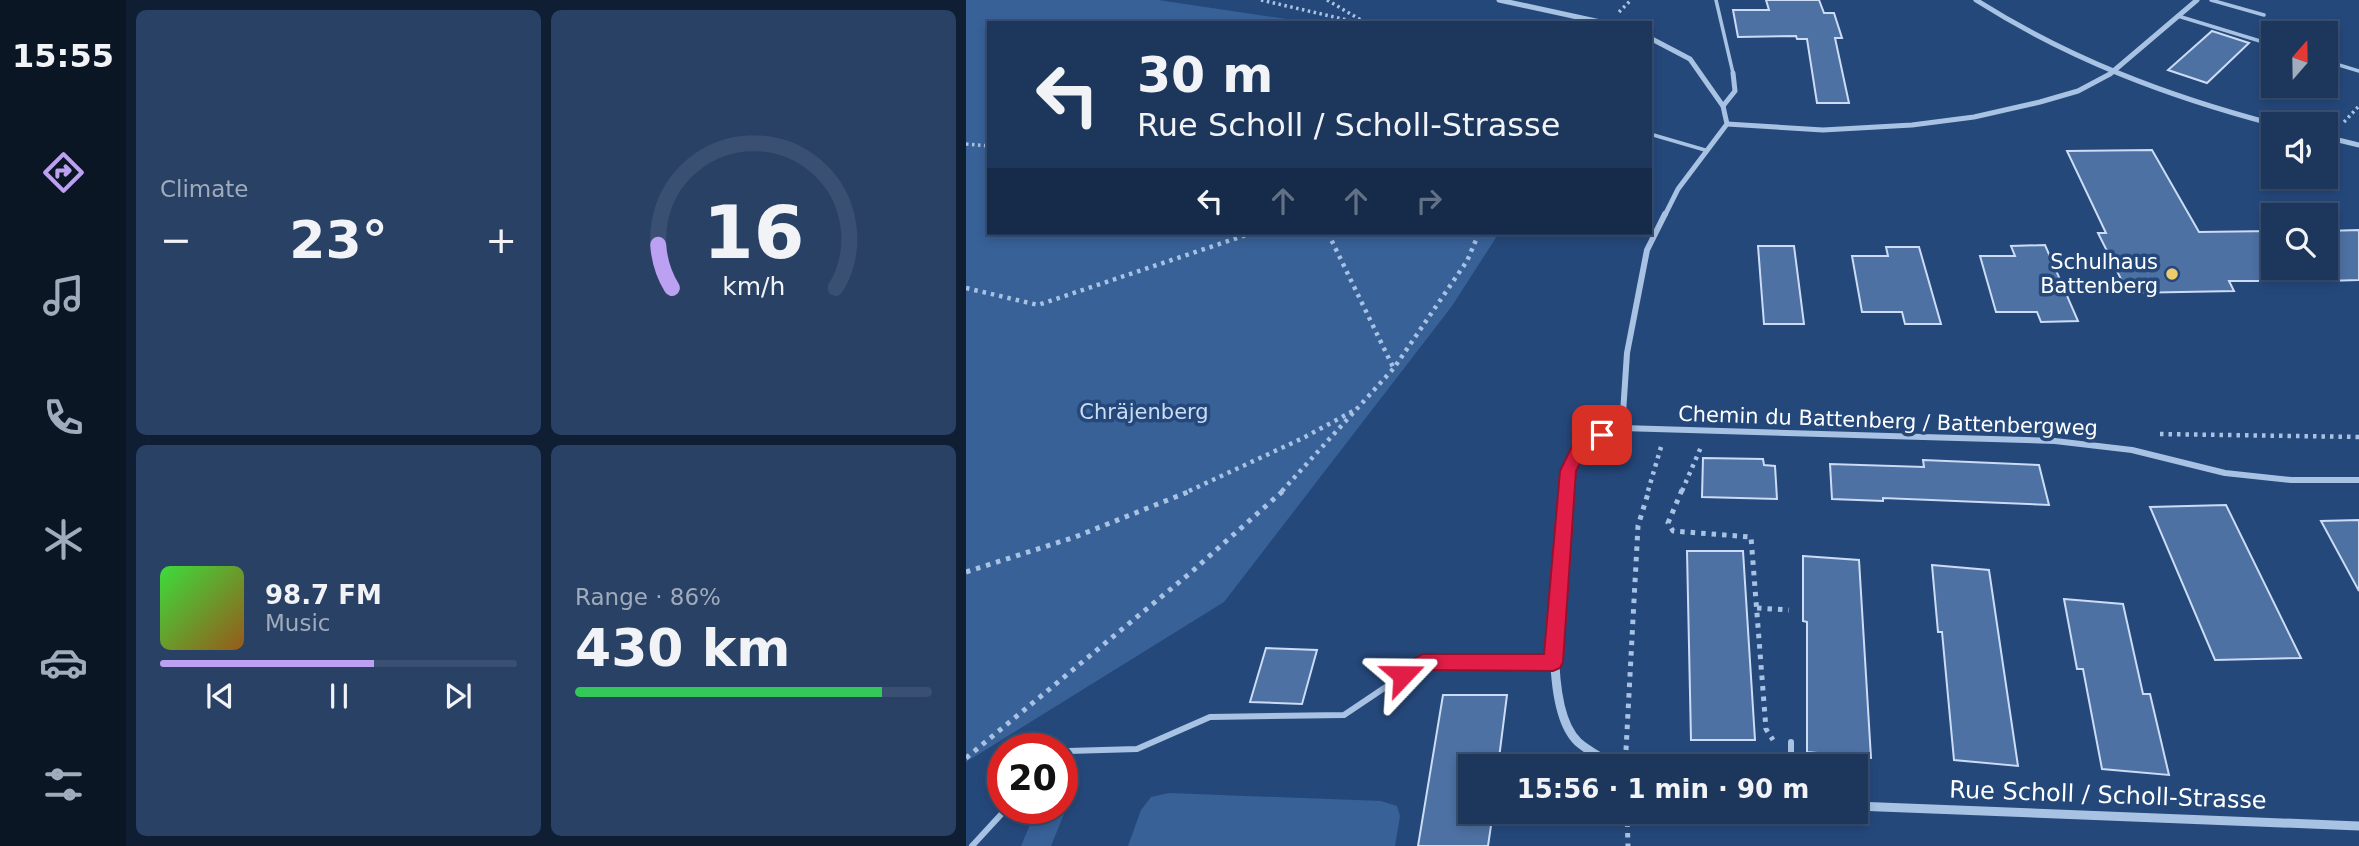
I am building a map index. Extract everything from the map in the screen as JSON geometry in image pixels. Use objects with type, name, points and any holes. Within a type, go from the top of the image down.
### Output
[{"type":"street","points":[[1499,0],[1596,21]]},
{"type":"street","points":[[1976,0],[2009,22],[2110,74],[2206,107],[2261,121]]},
{"type":"street","points":[[1727,124],[1823,130],[1912,125],[1974,117],[2040,102],[2078,91],[2110,74],[2197,0]]},
{"type":"street","points":[[1652,39],[1690,59],[1723,106],[1727,124]]},
{"type":"street","points":[[1723,106],[1735,91],[1733,73]]},
{"type":"street","points":[[1596,754],[1577,741],[1559,707],[1553,662],[1568,471],[1582,443],[1622,428],[1627,353],[1647,250],[1678,189],[1727,124]]},
{"type":"street","points":[[2338,140],[2359,145]]},
{"type":"street","name":"Chemin du Battenberg / Battenbergweg","points":[[1622,428],[2055,441],[2132,450],[2225,473],[2291,480],[2359,480]]},
{"type":"street","name":"Rue Scholl / Scholl-Strasse","points":[[1868,807],[2359,826]]},
{"type":"lane","points":[[1716,0],[1733,73]]},
{"type":"lane","points":[[2211,0],[2264,15]]},
{"type":"lane","points":[[2178,16],[2261,41]]},
{"type":"lane","points":[[2338,65],[2359,71]]},
{"type":"lane","points":[[1652,135],[1705,150]]},
{"type":"lane","points":[[1078,751],[1137,749],[1210,717],[1344,715],[1423,662],[1553,662]]},
{"type":"lane","points":[[1791,742],[1791,754]]},
{"type":"lane","points":[[972,846],[992,824]]},
{"type":"path","points":[[1261,0],[1351,21]]},
{"type":"path","points":[[1327,0],[1363,21]]},
{"type":"path","points":[[1616,14],[1631,0]]},
{"type":"path","points":[[2343,124],[2359,106]]},
{"type":"path","points":[[2351,113],[2359,116]]},
{"type":"path","points":[[966,144],[987,146]]},
{"type":"path","points":[[966,288],[1038,305],[1246,235]]},
{"type":"path","points":[[1329,235],[1394,368]]},
{"type":"path","points":[[966,758],[1189,574],[1282,493],[1394,368],[1466,261],[1478,235]]},
{"type":"path","points":[[966,572],[1020,556],[1173,501],[1284,448],[1364,403]]},
{"type":"path","points":[[1626,753],[1639,526],[1666,429]]},
{"type":"path","points":[[1708,430],[1668,523],[1669,528],[1673,531],[1751,537],[1766,729],[1774,747]]},
{"type":"path","points":[[2160,434],[2359,437]]},
{"type":"path","points":[[1756,608],[1789,610]]},
{"type":"path","points":[[1628,824],[1629,846]]},
{"type":"green space","name":"Chräjenberg","points":[[966,0],[1158,0],[1300,21],[987,21],[987,235],[1498,235],[1452,306],[1224,602],[1013,733],[987,733],[987,749],[966,762]]},
{"type":"green space","points":[[1169,793],[1381,801],[1397,806],[1400,816],[1395,846],[1128,846],[1141,810],[1151,797]]},
{"type":"green space","points":[[1030,824],[1060,824],[1051,846],[1021,846]]},
{"type":"building","points":[[1766,0],[1819,0],[1824,13],[1834,13],[1842,38],[1835,38],[1849,103],[1817,103],[1807,39],[1797,39],[1796,36],[1738,37],[1733,10],[1769,10]]},
{"type":"building","points":[[2212,31],[2249,43],[2207,83],[2168,70]]},
{"type":"building","points":[[2152,150],[2199,232],[2261,231],[2261,280],[2273,281],[2229,281],[2234,291],[2128,293],[2098,233],[2106,233],[2067,151]]},
{"type":"building","points":[[2359,230],[2359,280],[2326,281],[2338,280],[2338,231]]},
{"type":"building","points":[[2045,245],[2078,321],[2041,322],[2037,312],[1996,312],[1980,256],[2015,256],[2011,246]]},
{"type":"building","points":[[1758,246],[1794,246],[1804,324],[1764,324]]},
{"type":"building","points":[[1886,247],[1919,247],[1941,324],[1905,324],[1902,312],[1862,312],[1852,256],[1888,256]]},
{"type":"building","points":[[1703,458],[1763,459],[1764,465],[1775,466],[1777,499],[1702,497]]},
{"type":"building","points":[[1923,460],[2039,465],[2049,505],[1883,498],[1883,501],[1832,499],[1830,464],[1924,467]]},
{"type":"building","points":[[2226,505],[2301,658],[2215,660],[2150,507]]},
{"type":"building","points":[[2359,520],[2359,591],[2321,521]]},
{"type":"building","points":[[1687,551],[1743,551],[1755,740],[1691,740]]},
{"type":"building","points":[[1803,556],[1859,560],[1871,758],[1868,758],[1868,754],[1807,752],[1807,622],[1803,621]]},
{"type":"building","points":[[1932,565],[1989,570],[2018,766],[1954,760],[1942,632],[1938,632]]},
{"type":"building","points":[[2064,599],[2123,604],[2143,694],[2150,694],[2169,775],[2102,769],[2083,669],[2077,669]]},
{"type":"building","points":[[1266,648],[1317,650],[1302,704],[1250,702]]},
{"type":"building","points":[[1443,695],[1507,695],[1500,754],[1458,754],[1458,824],[1491,824],[1488,846],[1418,846]]},
{"type":"place","name":"Schulhaus Battenberg","points":[[2172,274]]},
{"type":"route","points":[[1403,675],[1423,662],[1553,662],[1568,471],[1582,443],[1602,435]]}]
